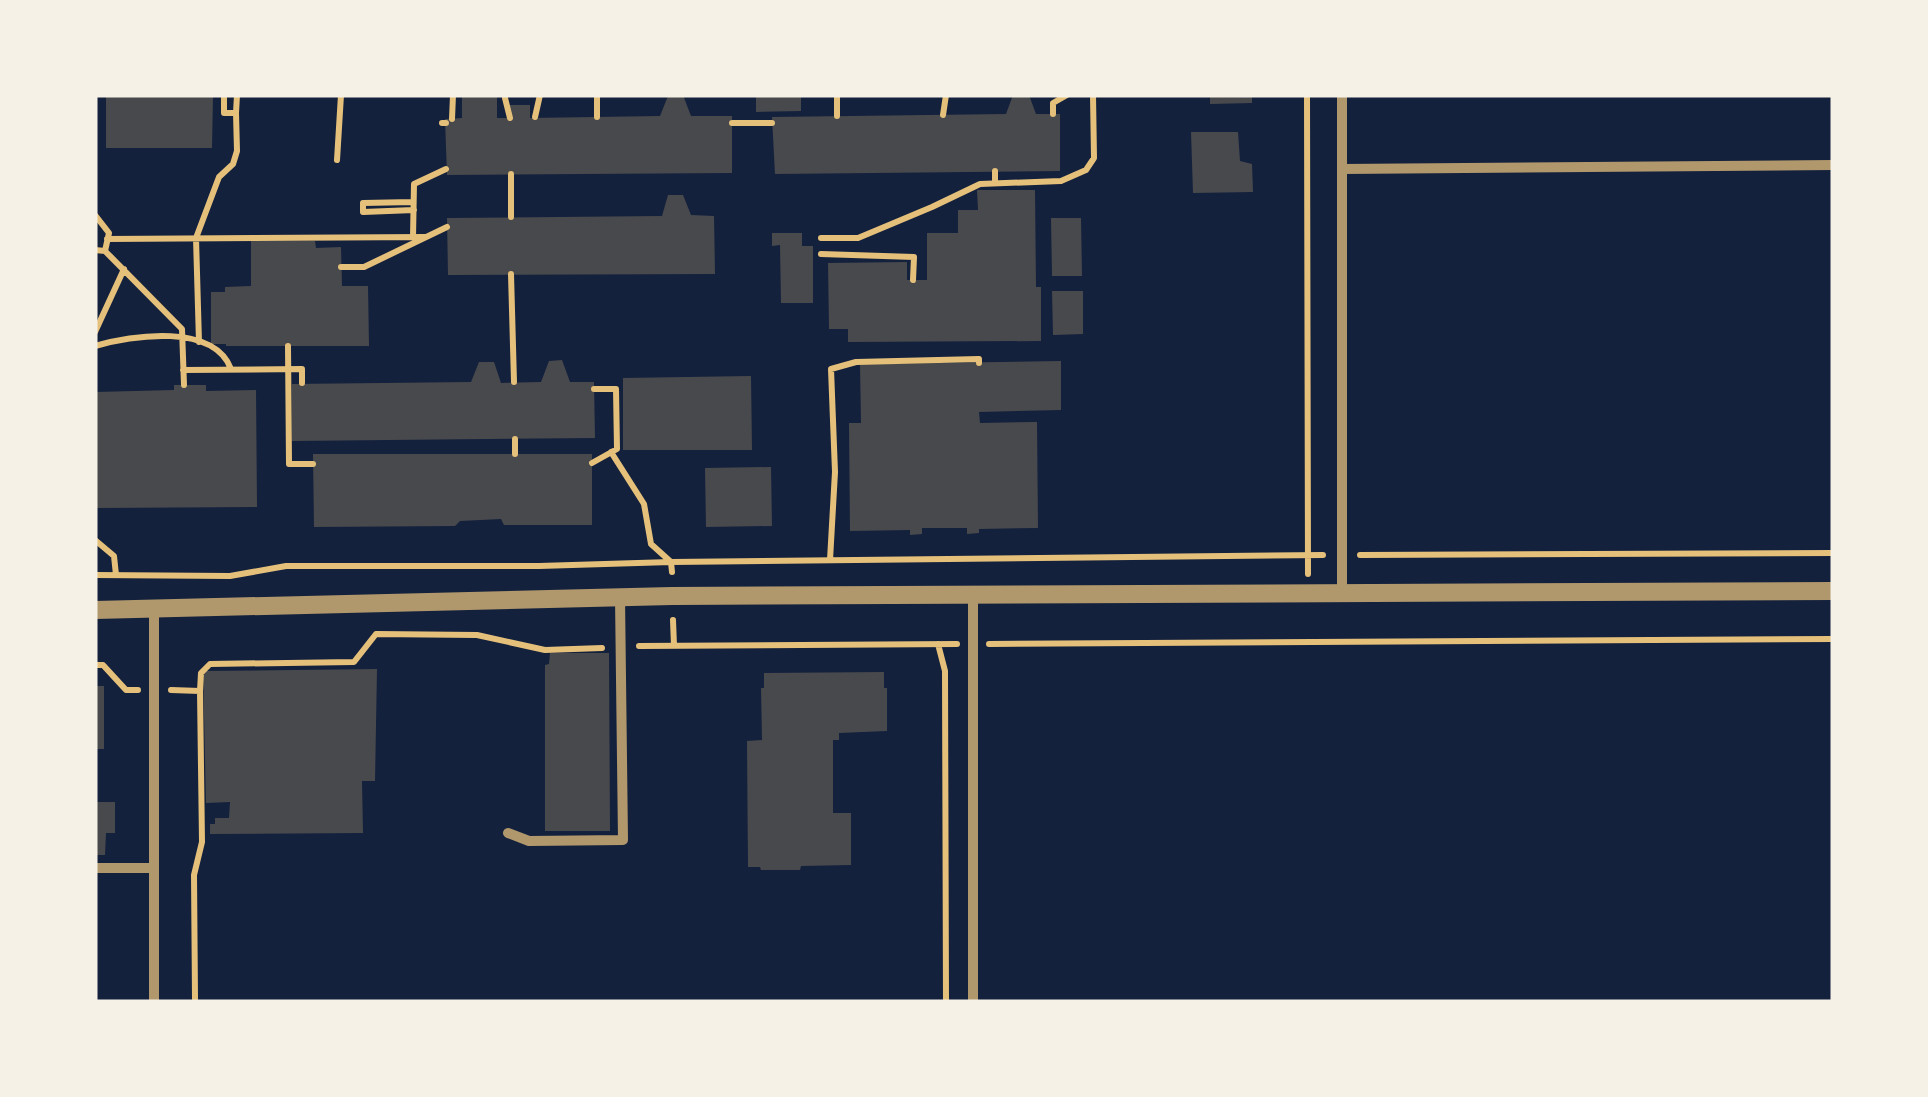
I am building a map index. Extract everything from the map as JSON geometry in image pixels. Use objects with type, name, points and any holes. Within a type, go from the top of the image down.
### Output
[{"type":"street","points":[[1342,95],[1342,592]]},
{"type":"street","points":[[1342,169],[1833,165]]},
{"type":"street","points":[[95,610],[620,597],[1833,590]]},
{"type":"street","points":[[972,595],[972,1002]]},
{"type":"street","points":[[508,833],[529,841],[623,840],[620,597]]},
{"type":"street","points":[[154,610],[154,1002]]},
{"type":"street","points":[[95,868],[153,868]]},
{"type":"path","points":[[224,95],[224,113],[236,114]]},
{"type":"path","points":[[200,342],[196,238],[219,178],[233,164],[237,151],[236,95]]},
{"type":"path","points":[[338,160],[341,95]]},
{"type":"path","points":[[447,122],[453,95]]},
{"type":"path","points":[[535,117],[540,95]]},
{"type":"path","points":[[597,117],[598,95]]},
{"type":"path","points":[[837,95],[837,116]]},
{"type":"path","points":[[943,114],[946,95]]},
{"type":"path","points":[[1053,114],[1053,103],[1067,95]]},
{"type":"path","points":[[820,238],[858,238],[980,184],[1061,180],[1086,170],[1094,158],[1093,95]]},
{"type":"path","points":[[1307,95],[1308,592]]},
{"type":"path","points":[[505,98],[510,118]]},
{"type":"path","points":[[732,124],[772,123]]},
{"type":"path","points":[[413,238],[414,184],[446,169]]},
{"type":"path","points":[[995,171],[995,182]]},
{"type":"path","points":[[511,174],[511,217]]},
{"type":"path","points":[[363,203],[414,206],[363,212],[363,203]]},
{"type":"path","points":[[95,215],[108,233],[105,250]]},
{"type":"path","points":[[342,267],[364,266],[447,227]]},
{"type":"path","points":[[107,239],[425,237]]},
{"type":"path","points":[[95,250],[105,250],[182,329],[184,385]]},
{"type":"path","points":[[821,254],[914,257],[913,280]]},
{"type":"path","points":[[95,332],[124,269]]},
{"type":"path","points":[[511,274],[514,382]]},
{"type":"path","points":[[95,346],[115,340],[182,336],[218,349],[231,369]]},
{"type":"path","points":[[288,346],[288,464],[313,464]]},
{"type":"path","points":[[830,560],[835,472],[831,369],[856,362],[979,360],[978,363]]},
{"type":"path","points":[[184,370],[302,369],[302,384]]},
{"type":"path","points":[[592,463],[617,449],[616,389],[594,390]]},
{"type":"path","points":[[515,440],[515,454]]},
{"type":"path","points":[[611,452],[644,504],[651,544],[671,562],[672,572]]},
{"type":"path","points":[[95,540],[114,556],[116,575]]},
{"type":"path","points":[[95,575],[230,576],[286,566],[1833,553]]},
{"type":"path","points":[[674,620],[674,646]]},
{"type":"path","points":[[195,999],[194,875],[202,842],[200,673],[210,664],[354,662],[376,634],[477,635],[544,650],[1833,639]]},
{"type":"path","points":[[938,644],[945,671],[946,1002]]},
{"type":"path","points":[[95,665],[103,665],[126,690],[200,691]]},
{"type":"building","points":[[106,95],[213,95],[212,148],[106,148]]},
{"type":"building","points":[[462,95],[497,95],[497,118],[510,118],[510,105],[530,105],[530,118],[660,116],[668,96],[683,95],[691,116],[732,116],[732,173],[447,175],[445,119],[462,118]]},
{"type":"building","points":[[756,95],[801,95],[801,111],[756,112]]},
{"type":"building","points":[[1013,95],[1029,95],[1036,114],[1060,114],[1060,171],[775,174],[772,117],[1006,114]]},
{"type":"building","points":[[1210,95],[1252,95],[1252,103],[1210,104]]},
{"type":"building","points":[[1191,132],[1238,132],[1240,161],[1252,164],[1253,192],[1193,193]]},
{"type":"building","points":[[977,190],[1035,190],[1041,341],[848,342],[848,329],[829,329],[828,263],[907,262],[907,280],[927,280],[927,233],[958,233],[958,210],[978,210]]},
{"type":"building","points":[[668,195],[683,195],[691,215],[714,216],[715,274],[448,275],[447,218],[662,216]]},
{"type":"building","points":[[1051,218],[1081,218],[1082,276],[1052,276]]},
{"type":"building","points":[[772,233],[802,233],[802,246],[813,246],[813,303],[781,303],[780,245],[772,246]]},
{"type":"building","points":[[251,241],[315,241],[316,248],[341,247],[342,286],[368,286],[369,346],[211,344],[211,292],[251,286]]},
{"type":"building","points":[[1052,291],[1083,291],[1083,334],[1053,335]]},
{"type":"building","points":[[562,360],[570,382],[594,382],[595,438],[292,441],[292,384],[471,382],[479,362],[494,362],[501,383],[541,382],[549,361]]},
{"type":"building","points":[[1061,361],[1061,410],[979,412],[980,423],[1037,422],[1038,528],[979,529],[979,533],[967,534],[967,528],[922,528],[922,534],[910,535],[910,530],[850,531],[849,423],[861,423],[860,364]]},
{"type":"building","points":[[751,376],[752,450],[623,450],[623,378]]},
{"type":"building","points":[[174,385],[206,385],[206,391],[256,390],[257,507],[97,508],[95,392],[174,390]]},
{"type":"building","points":[[313,454],[592,454],[592,525],[504,525],[501,519],[460,521],[455,526],[314,527]]},
{"type":"building","points":[[771,467],[772,526],[706,527],[705,468]]},
{"type":"building","points":[[550,653],[609,653],[610,831],[545,831],[545,665],[549,664]]},
{"type":"building","points":[[377,669],[375,781],[362,781],[363,833],[210,834],[215,818],[229,818],[230,802],[206,803],[203,671]]},
{"type":"building","points":[[884,672],[887,731],[839,733],[839,740],[833,740],[833,813],[851,813],[851,865],[801,866],[800,870],[748,867],[747,741],[762,740],[764,673]]},
{"type":"building","points":[[95,686],[104,686],[104,749],[95,749]]},
{"type":"building","points":[[95,802],[115,802],[115,833],[106,833],[105,855],[95,855]]}]
